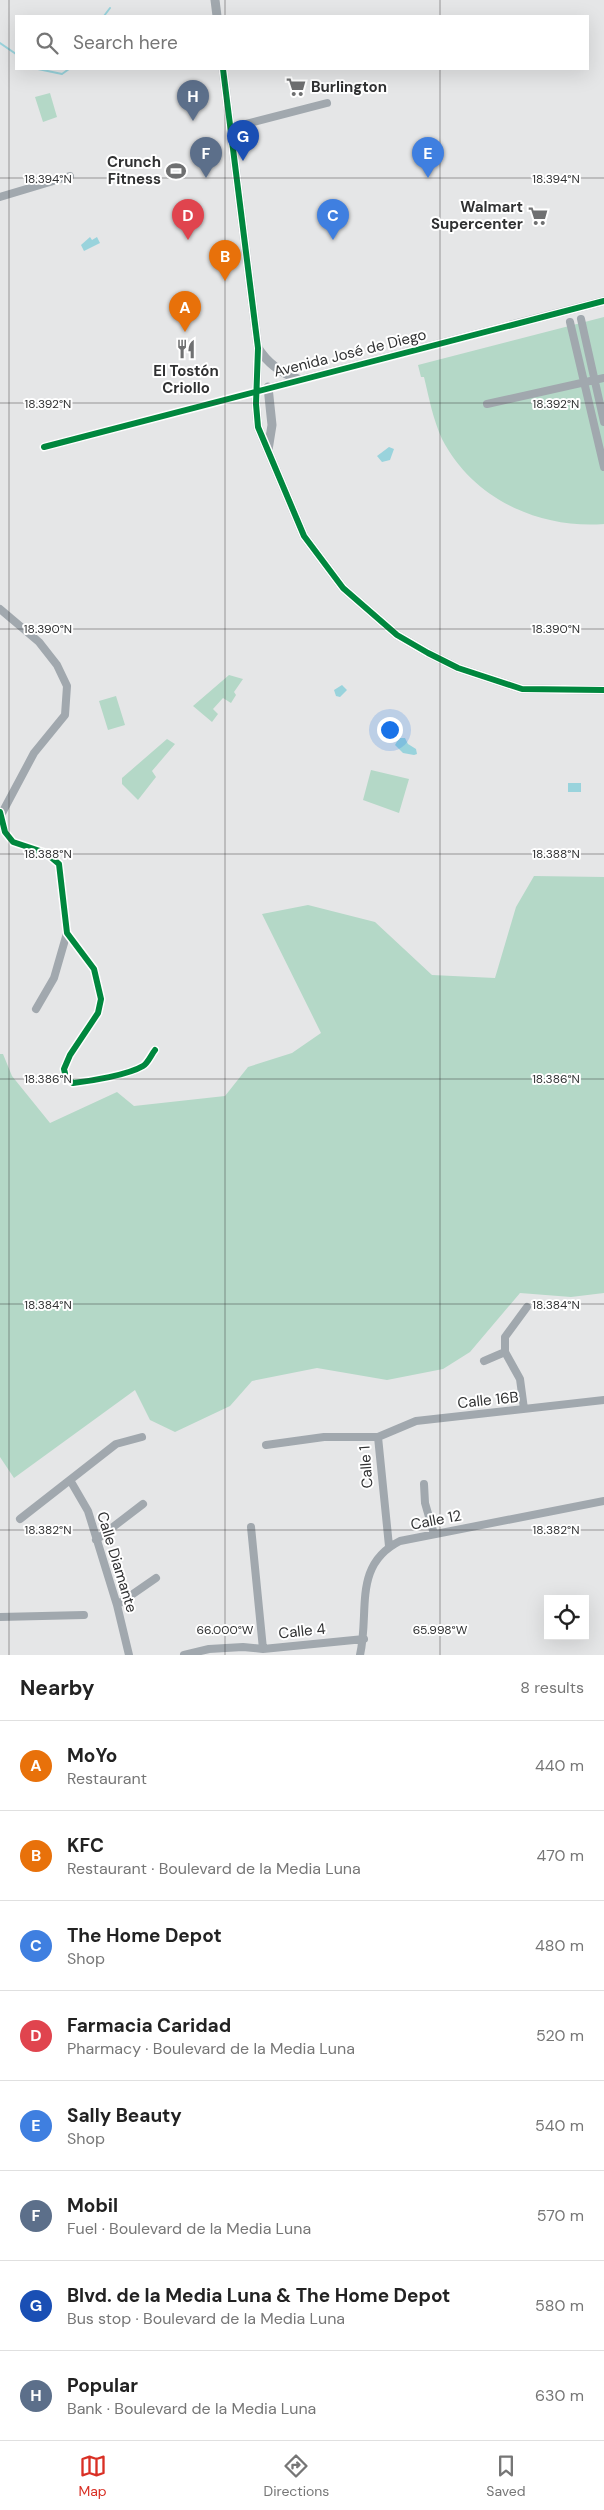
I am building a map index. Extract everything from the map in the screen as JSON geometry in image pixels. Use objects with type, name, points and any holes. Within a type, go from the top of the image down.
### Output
[{"type":"street","points":[[216,0],[217,15]]},
{"type":"street","points":[[223,70],[258,348],[258,391],[256,404],[258,427],[304,536],[343,588],[397,635],[458,668],[522,688],[604,690]]},
{"type":"street","points":[[230,128],[327,103]]},
{"type":"street","points":[[0,196],[70,176]]},
{"type":"street","name":"Avenida José de Diego","points":[[44,447],[268,387],[604,301]]},
{"type":"street","points":[[582,319],[604,422]]},
{"type":"street","points":[[570,322],[604,468]]},
{"type":"street","points":[[258,348],[264,358],[277,369],[299,379]]},
{"type":"street","points":[[487,404],[604,378]]},
{"type":"street","points":[[267,452],[272,425],[268,387]]},
{"type":"street","points":[[0,609],[39,642],[57,665],[67,686],[65,715],[34,753],[1,814],[6,832],[13,842],[46,853],[59,864],[67,933],[54,978],[36,1009]]},
{"type":"street","points":[[67,933],[94,969],[101,999],[98,1013],[70,1056],[64,1069],[66,1078],[73,1083],[79,1083],[126,1072],[144,1066],[155,1050]]},
{"type":"street","points":[[524,1409],[520,1379],[505,1352],[505,1337],[528,1307]]},
{"type":"street","points":[[484,1361],[505,1352]]},
{"type":"street","name":"Calle 16B","points":[[378,1437],[416,1422],[604,1400]]},
{"type":"street","points":[[20,1519],[114,1446],[142,1436]]},
{"type":"street","name":"Calle 1","points":[[266,1446],[324,1437],[378,1437],[389,1546]]},
{"type":"street","name":"Calle Diamante","points":[[70,1480],[88,1512],[117,1605],[129,1655]]},
{"type":"street","points":[[424,1484],[426,1503],[434,1534]]},
{"type":"street","name":"Calle 12","points":[[389,1546],[400,1541],[434,1534],[604,1502]]},
{"type":"street","points":[[96,1540],[144,1504]]},
{"type":"street","points":[[250,1527],[263,1649]]},
{"type":"street","points":[[360,1655],[364,1639],[367,1577],[381,1554],[389,1546]]},
{"type":"street","points":[[117,1605],[156,1578]]},
{"type":"street","points":[[0,1617],[84,1615]]},
{"type":"street","name":"Calle 4","points":[[184,1655],[210,1648],[243,1647],[263,1649],[364,1639]]},
{"type":"green space","points":[[50,93],[57,117],[43,122],[35,97]]},
{"type":"green space","points":[[604,317],[604,524],[556,521],[532,515],[510,506],[490,494],[471,478],[455,460],[442,439],[431,408],[424,377],[421,377],[418,365]]},
{"type":"green space","points":[[229,675],[243,679],[234,692],[236,695],[231,703],[223,698],[213,709],[218,714],[212,722],[193,706]]},
{"type":"green space","points":[[116,696],[125,725],[108,730],[99,701]]},
{"type":"green space","points":[[167,739],[175,744],[152,771],[156,777],[138,800],[122,784],[122,778]]},
{"type":"green space","points":[[371,770],[409,779],[399,813],[363,800]]},
{"type":"green space","points":[[534,876],[604,877],[604,1293],[571,1297],[520,1293],[470,1352],[443,1369],[387,1380],[317,1368],[252,1381],[230,1406],[175,1432],[150,1420],[135,1390],[14,1478],[0,1457],[0,1054],[3,1054],[12,1076],[50,1123],[117,1092],[134,1106],[225,1096],[248,1067],[292,1053],[321,1033],[262,914],[308,905],[375,922],[432,975],[495,978],[516,907]]},
{"type":"water","points":[[90,237],[92,240],[97,237],[100,243],[84,251],[81,245]]},
{"type":"water","points":[[389,447],[394,449],[390,460],[382,462],[377,456]]},
{"type":"water","points":[[342,685],[347,690],[340,697],[336,696],[334,690]]},
{"type":"water","points":[[399,738],[405,738],[408,744],[416,749],[417,754],[403,753],[395,745]]},
{"type":"water","points":[[568,783],[581,783],[581,792],[568,792]]},
{"type":"waterway","points":[[105,15],[110,8]]},
{"type":"waterway","points":[[0,43],[15,53]]},
{"type":"waterway","points":[[43,70],[62,74],[68,70]]},
{"type":"cycle path","points":[[223,70],[258,348],[256,404],[258,427],[304,536],[343,588],[397,635],[428,653],[458,668],[522,689],[604,690]]},
{"type":"cycle path","points":[[44,447],[604,301]]},
{"type":"cycle path","points":[[0,812],[5,832],[13,842],[46,853],[59,864],[67,933],[94,969],[101,999],[98,1013],[70,1055],[64,1069],[66,1078],[73,1083],[119,1075],[145,1065],[155,1050]]},
{"type":"place","name":"Burlington","points":[[296,87]]},
{"type":"place","name":"Popular","points":[[193,121]]},
{"type":"place","name":"Blvd. de la Media Luna & The Home Depot","points":[[243,161]]},
{"type":"place","name":"Crunch Fitness","points":[[176,171]]},
{"type":"place","name":"Mobil","points":[[206,178]]},
{"type":"place","name":"Sally Beauty","points":[[428,178]]},
{"type":"place","name":"Walmart Supercenter","points":[[538,216]]},
{"type":"place","name":"Farmacia Caridad","points":[[188,240]]},
{"type":"place","name":"The Home Depot","points":[[333,240]]},
{"type":"place","name":"KFC","points":[[225,281]]},
{"type":"place","name":"MoYo","points":[[185,332]]},
{"type":"place","name":"El Tostón Criollo","points":[[186,349]]}]
